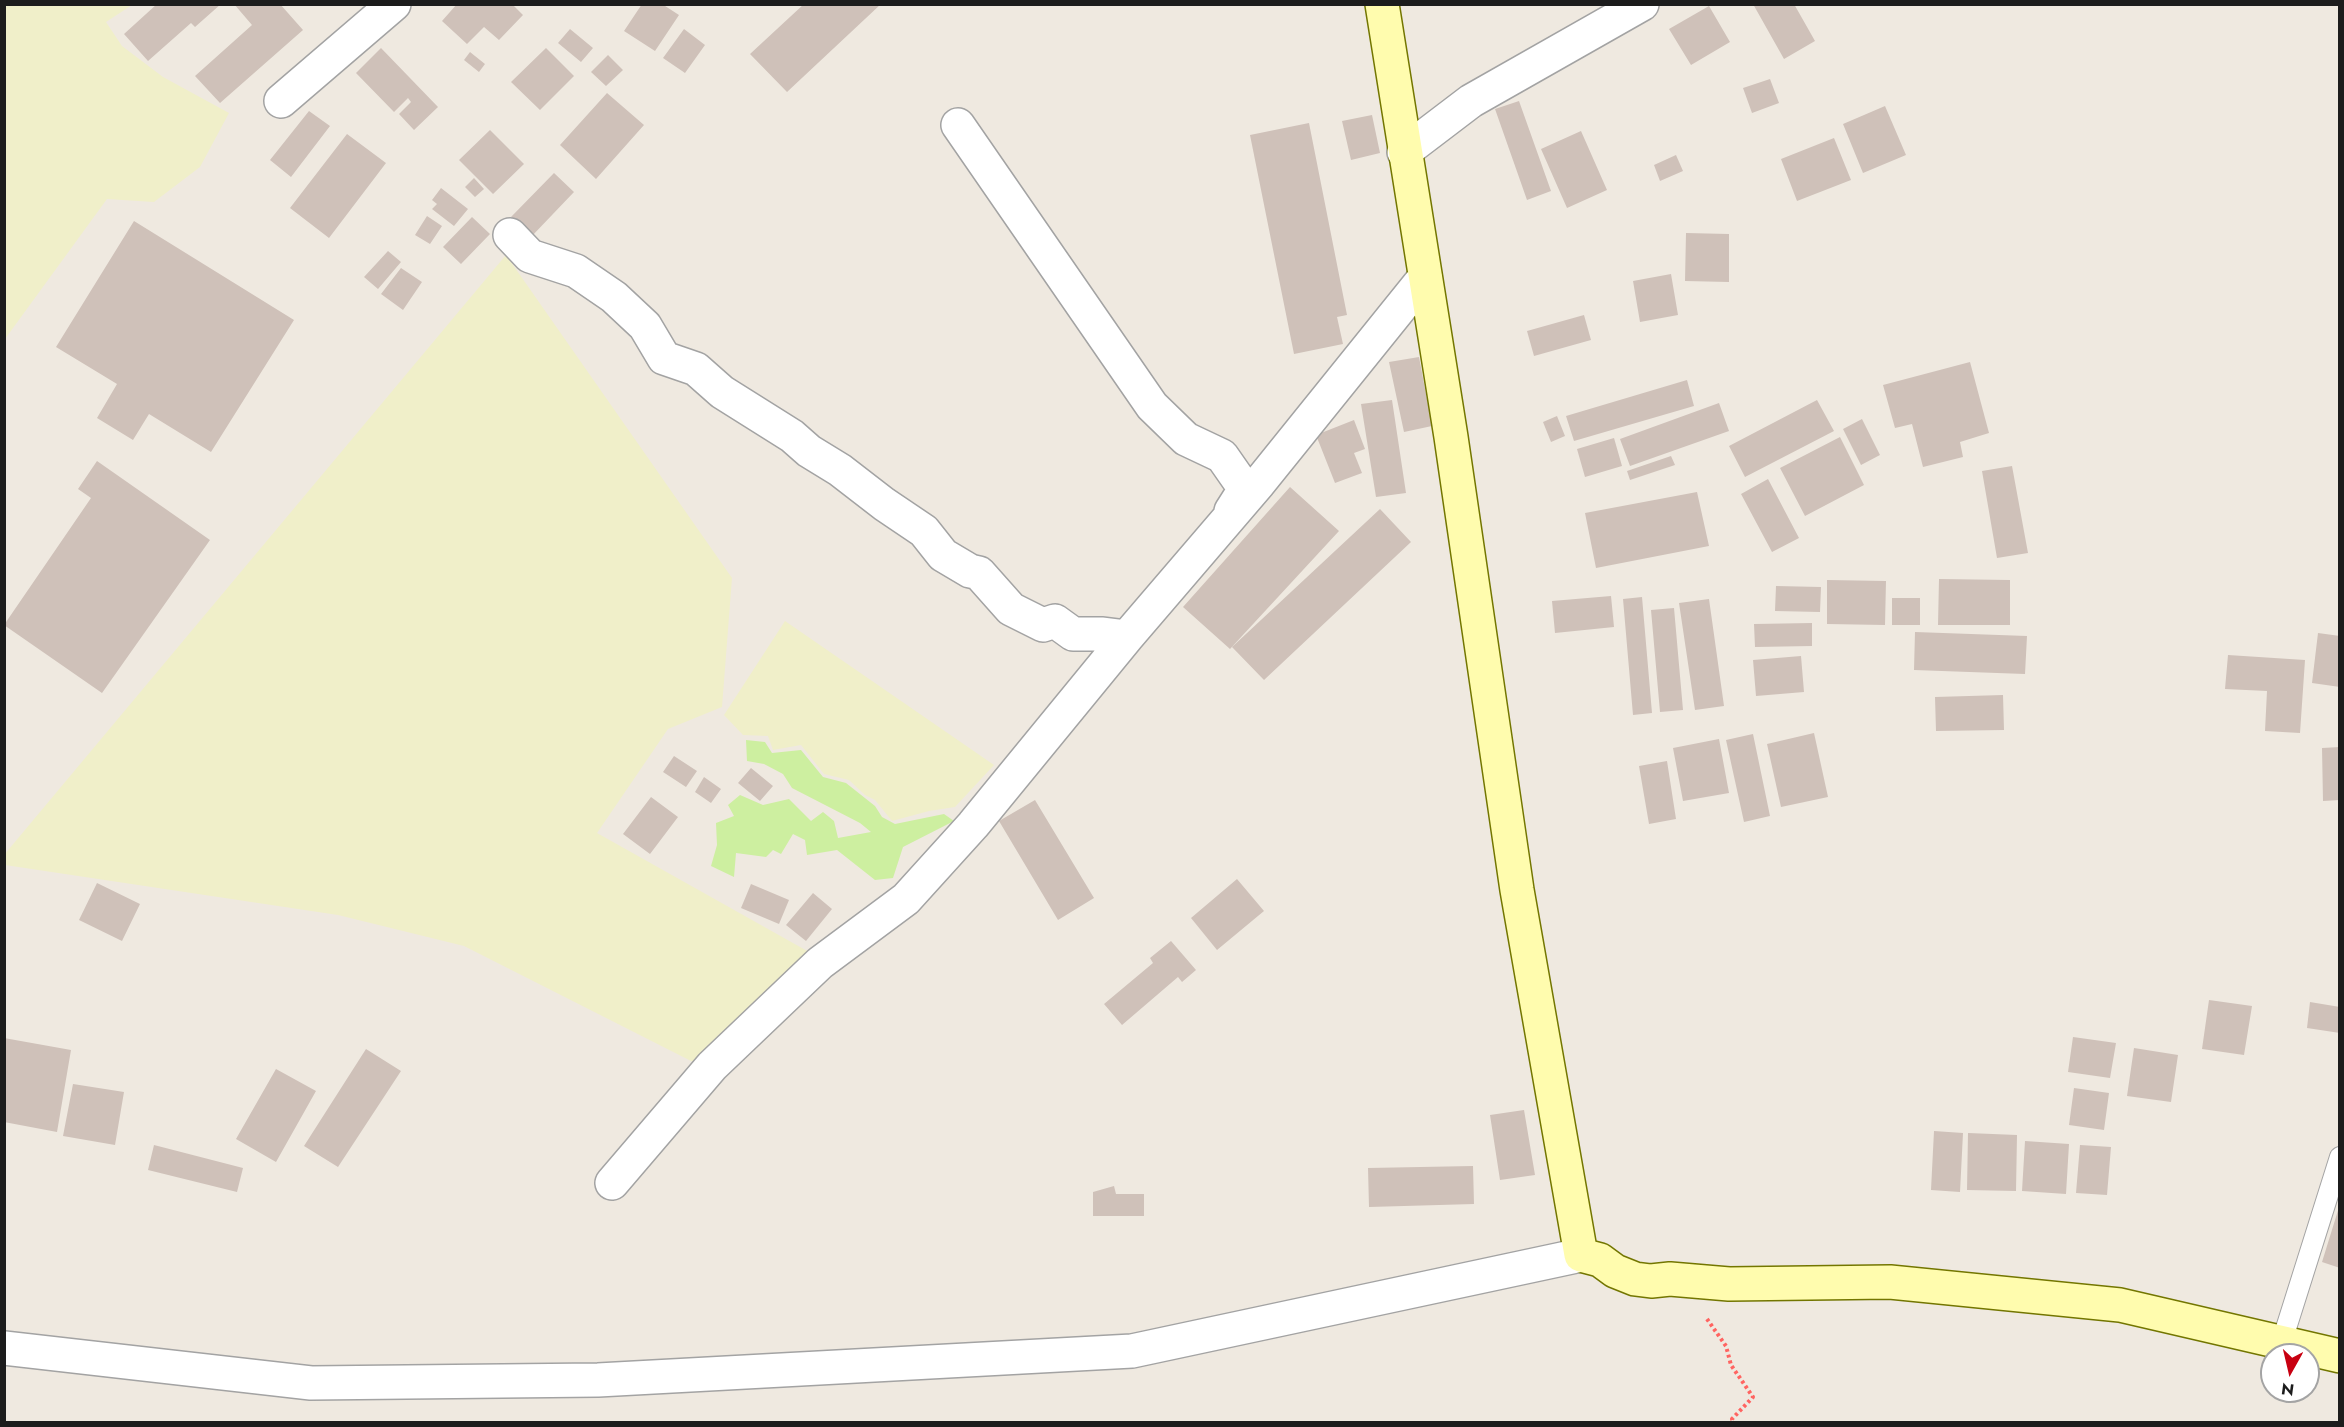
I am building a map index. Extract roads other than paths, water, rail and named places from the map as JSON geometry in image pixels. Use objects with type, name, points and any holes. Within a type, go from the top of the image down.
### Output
[{"type":"main road","points":[[1382,4],[1453,449],[1517,890],[1581,1255],[1600,1260],[1615,1271],[1635,1279],[1651,1281],[1670,1279],[1729,1284],[1890,1282],[2120,1305],[2340,1356]]},
{"type":"street","points":[[281,101],[394,4]]},
{"type":"street","points":[[1404,152],[1471,101],[1642,4]]},
{"type":"street","points":[[958,124],[1152,406],[1186,439],[1221,456],[1245,489],[1222,525]]},
{"type":"street","points":[[510,236],[530,256],[576,271],[614,297],[645,326],[664,358],[696,369],[722,392],[792,436],[809,451],[840,470],[924,531],[943,555],[970,572],[979,573],[1011,609],[1043,625],[1055,621],[1073,633],[1127,637]]},
{"type":"street","points":[[612,1183],[712,1066],[820,963],[906,899],[973,825],[1425,277]]},
{"type":"street","points":[[4,1348],[311,1383],[598,1380],[1132,1351],[1581,1255]]},
{"type":"lane","points":[[2282,1341],[2340,1157]]}]
